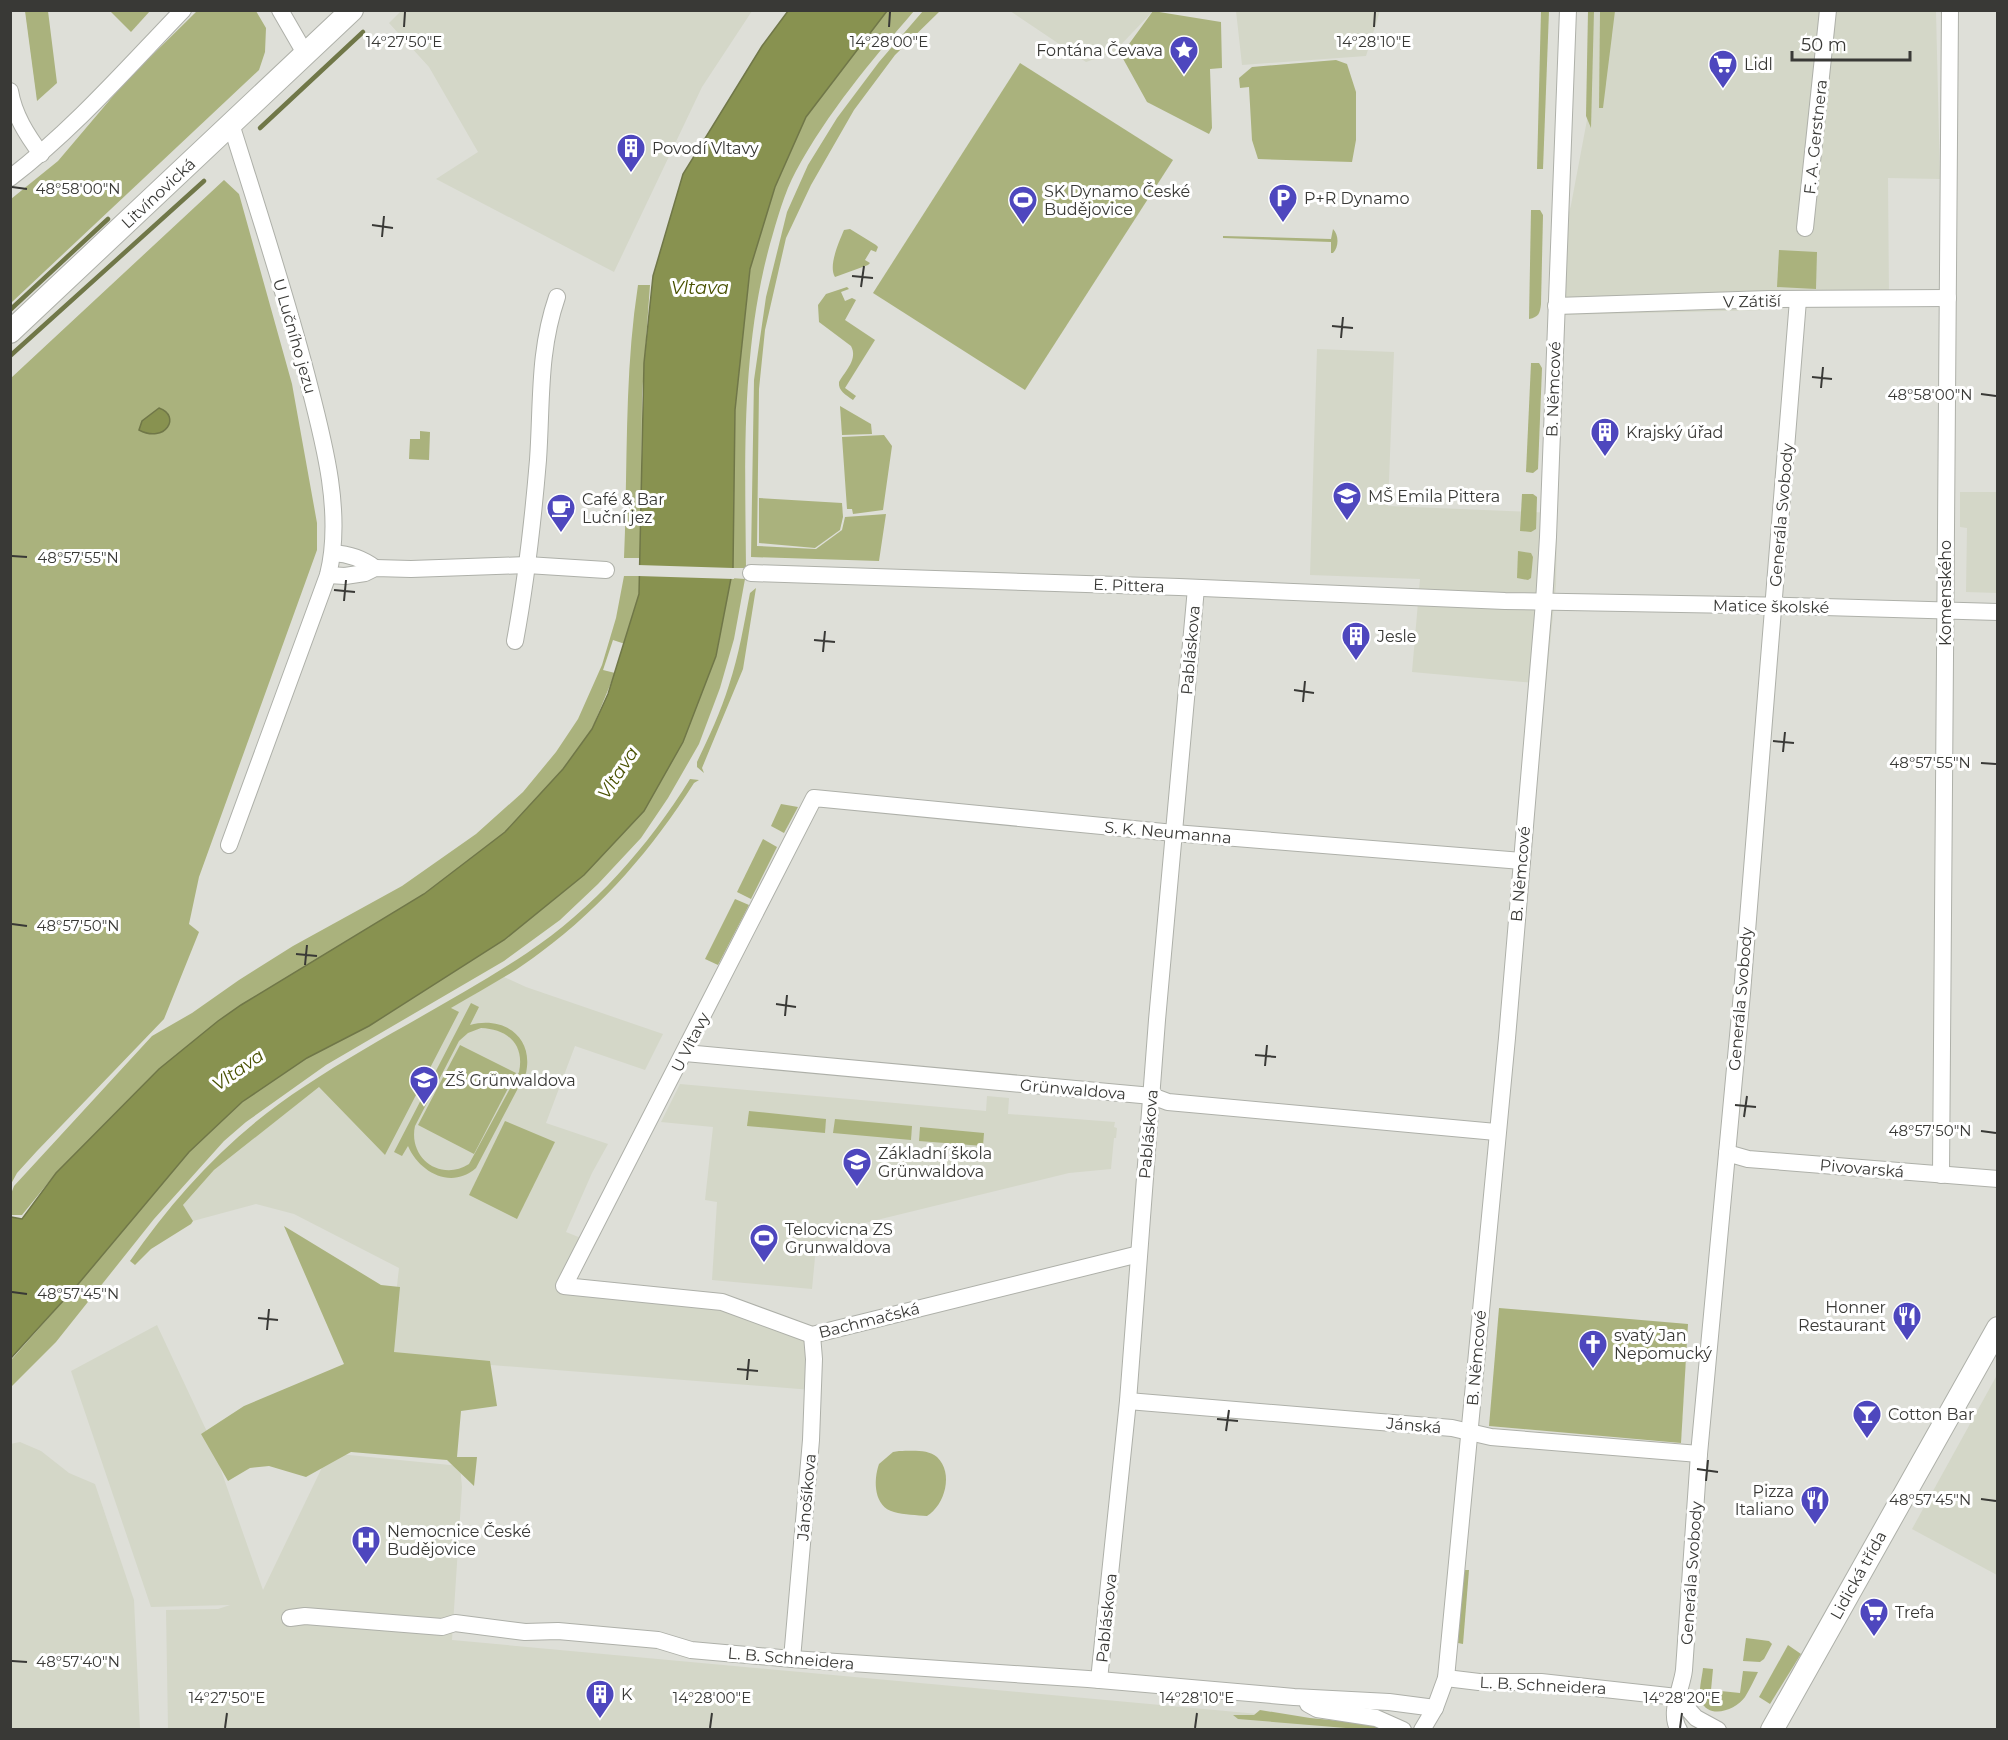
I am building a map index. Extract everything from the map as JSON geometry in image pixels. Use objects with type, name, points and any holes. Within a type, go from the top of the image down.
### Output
[{"type":"main road","name":"Litvínovická","points":[[10,332],[352,10]]},
{"type":"main road","name":"Lidická třída","points":[[1772,1730],[1998,1328]]},
{"type":"street","points":[[10,178],[42,154],[183,10]]},
{"type":"street","points":[[279,10],[306,55]]},
{"type":"street","name":"B. Němcové","points":[[1422,1730],[1435,1708],[1446,1678],[1544,602],[1568,10]]},
{"type":"street","name":"F. A. Gerstnera","points":[[1805,228],[1828,10]]},
{"type":"street","name":"Komenského","points":[[1941,1175],[1950,10]]},
{"type":"street","points":[[10,91],[12,104],[27,134],[42,154]]},
{"type":"street","name":"U Lučního jezu","points":[[229,845],[328,575],[333,553],[333,515],[323,439],[291,318],[231,124]]},
{"type":"street","points":[[515,641],[527,566],[538,460],[543,351],[557,297]]},
{"type":"street","name":"V Zátiší","points":[[1556,306],[1769,299],[1948,298]]},
{"type":"street","name":"Generála Svobody","points":[[1679,1730],[1675,1724],[1677,1697],[1683,1682],[1699,1454],[1727,1153],[1798,300]]},
{"type":"street","points":[[333,553],[365,560],[375,568]]},
{"type":"street","points":[[328,575],[345,576],[365,573],[375,568],[527,566],[606,570]]},
{"type":"street","name":"E. Pittera","points":[[751,573],[1544,602]]},
{"type":"street","name":"Pabláskova","points":[[1100,1680],[1128,1401],[1196,588]]},
{"type":"street","name":"Matice školské","points":[[1544,602],[1998,612]]},
{"type":"street","name":"S. K. Neumanna","points":[[814,798],[1174,833],[1522,861]]},
{"type":"street","name":"U Vltavy","points":[[564,1286],[814,798]]},
{"type":"street","name":"Grünwaldova","points":[[685,1053],[1152,1095],[1168,1102],[1497,1132]]},
{"type":"street","name":"Pivovarská","points":[[1727,1153],[1748,1159],[1998,1179]]},
{"type":"street","name":"Bachmačská","points":[[564,1286],[722,1302],[812,1335],[1139,1254]]},
{"type":"street","name":"Jánošíkova","points":[[792,1659],[811,1440],[814,1359],[812,1335]]},
{"type":"street","name":"Jánská","points":[[1128,1401],[1452,1428],[1491,1437],[1699,1454]]},
{"type":"street","name":"L. B. Schneidera","points":[[290,1618],[305,1616],[442,1627],[455,1623],[525,1632],[558,1631],[658,1640],[692,1650],[792,1659],[1100,1680],[1294,1697],[1389,1701],[1435,1708]]},
{"type":"street","name":"L. B. Schneidera","points":[[1446,1678],[1479,1682],[1541,1682],[1677,1697]]},
{"type":"street","name":"L. B. Schneidera","points":[[1294,1697],[1317,1709],[1376,1718],[1403,1730]]},
{"type":"street","points":[[1677,1697],[1696,1718],[1718,1730]]},
{"type":"shaded area","points":[[402,10],[752,11],[702,87],[614,272],[436,179],[478,152],[429,67],[389,23]]},
{"type":"shaded area","points":[[1153,10],[1114,52],[1086,62],[1010,11]]},
{"type":"shaded area","points":[[1380,10],[1366,56],[1242,65],[1236,11]]},
{"type":"shaded area","points":[[25,11],[48,11],[57,83],[37,101]]},
{"type":"shaded area","points":[[110,11],[150,11],[131,32]]},
{"type":"shaded area","points":[[197,11],[256,11],[266,28],[265,52],[259,70],[11,303],[11,199],[58,161],[125,82]]},
{"type":"shaded area","points":[[887,11],[914,11],[851,88],[808,149],[788,188],[770,244],[754,324],[749,364],[746,568],[733,568],[735,410],[750,269],[775,187],[806,117]]},
{"type":"shaded area","points":[[923,11],[940,11],[895,55],[854,110],[811,185],[786,238],[765,330],[759,389],[757,546],[816,549],[842,530],[845,517],[886,514],[879,561],[751,557],[754,380],[766,297],[787,212],[808,165],[837,118],[879,62]]},
{"type":"shaded area","points":[[1153,11],[1221,22],[1222,68],[1210,69],[1212,128],[1209,134],[1147,102],[1121,55]]},
{"type":"shaded area","points":[[1541,11],[1549,11],[1543,169],[1537,169]]},
{"type":"shaded area","points":[[1588,11],[1594,11],[1591,128],[1586,116]]},
{"type":"shaded area","points":[[1589,11],[1936,11],[1940,179],[1888,178],[1889,297],[1766,295],[1765,310],[1561,315],[1564,231],[1587,120]]},
{"type":"shaded area","points":[[1600,11],[1615,11],[1603,108],[1599,108]]},
{"type":"shaded area","points":[[1336,60],[1347,64],[1356,92],[1356,140],[1352,162],[1258,159],[1252,140],[1249,87],[1240,88],[1239,78],[1252,67]]},
{"type":"shaded area","name":"SK Dynamo České Budějovice","points":[[1020,63],[1173,160],[1025,390],[873,293]]},
{"type":"shaded area","points":[[224,180],[239,194],[292,384],[317,523],[317,550],[199,877],[189,924],[199,932],[164,1019],[37,1151],[17,1173],[11,1184],[11,378]]},
{"type":"shaded area","points":[[1531,210],[1540,210],[1543,215],[1541,307],[1537,316],[1529,319]]},
{"type":"shaded area","points":[[850,229],[878,247],[876,252],[871,250],[865,260],[870,263],[868,265],[835,277],[833,267],[835,254],[844,230]]},
{"type":"shaded area","points":[[1333,229],[1338,241],[1333,253],[1331,253],[1331,242],[1223,238],[1223,236],[1331,239]]},
{"type":"shaded area","points":[[1779,250],[1817,252],[1816,289],[1777,287]]},
{"type":"shaded area","points":[[638,285],[650,285],[642,395],[641,558],[624,558],[628,387]]},
{"type":"shaded area","points":[[847,287],[849,289],[841,292],[845,301],[852,298],[856,300],[845,320],[875,340],[845,388],[856,396],[853,400],[841,390],[839,382],[852,360],[853,351],[851,346],[819,322],[818,305],[826,294]]},
{"type":"shaded area","points":[[1317,349],[1394,352],[1388,506],[1557,513],[1556,585],[1546,684],[1412,672],[1420,579],[1310,575]]},
{"type":"shaded area","points":[[1531,363],[1539,363],[1542,368],[1538,469],[1533,473],[1526,472]]},
{"type":"shaded area","points":[[840,406],[871,424],[872,434],[842,435]]},
{"type":"shaded area","points":[[420,431],[430,432],[429,460],[409,459],[410,439],[420,439]]},
{"type":"shaded area","points":[[884,435],[892,446],[883,510],[853,514],[852,509],[847,509],[842,437]]},
{"type":"shaded area","points":[[1960,492],[1997,492],[1997,593],[1966,592],[1967,528],[1960,527]]},
{"type":"shaded area","points":[[1522,494],[1533,494],[1537,497],[1536,529],[1531,532],[1520,531]]},
{"type":"shaded area","points":[[759,498],[842,503],[843,517],[840,530],[815,548],[759,543]]},
{"type":"shaded area","points":[[1518,551],[1531,553],[1533,557],[1531,578],[1528,580],[1517,578]]},
{"type":"shaded area","points":[[624,576],[641,576],[639,594],[625,644],[613,640],[603,670],[615,673],[592,729],[563,769],[505,832],[424,894],[159,1069],[56,1173],[22,1215],[11,1215],[11,1194],[14,1186],[152,1036],[192,1013],[293,946],[402,886],[476,834],[523,792],[556,752],[578,719],[602,665],[616,618]]},
{"type":"shaded area","points":[[731,578],[745,579],[734,639],[720,688],[699,744],[668,798],[641,838],[560,920],[504,961],[326,1065],[246,1122],[224,1141],[154,1219],[56,1342],[11,1387],[11,1360],[189,1152],[242,1102],[307,1058],[369,1026],[504,940],[584,875],[716,657]]},
{"type":"shaded area","points":[[756,588],[743,669],[702,768],[704,773],[697,767],[697,762],[726,695],[733,674],[750,593]]},
{"type":"shaded area","points":[[690,779],[699,780],[694,783],[644,853],[606,895],[564,934],[530,960],[451,1008],[459,1012],[385,1155],[319,1087],[214,1170],[183,1205],[193,1221],[191,1224],[151,1249],[135,1265],[130,1261],[167,1211],[209,1165],[231,1143],[279,1104],[360,1052],[500,971],[574,917],[618,875],[656,829]]},
{"type":"shaded area","points":[[781,804],[798,807],[784,833],[771,826]]},
{"type":"shaded area","points":[[763,839],[777,847],[751,899],[737,892]]},
{"type":"shaded area","points":[[735,899],[749,905],[718,965],[705,959]]},
{"type":"shaded area","points":[[504,977],[526,987],[663,1034],[645,1070],[575,1046],[546,1123],[608,1144],[592,1173],[566,1232],[586,1240],[565,1286],[722,1302],[812,1335],[812,1390],[389,1357],[399,1268],[294,1214],[256,1204],[193,1221],[183,1205],[214,1170],[329,1079]]},
{"type":"shaded area","points":[[471,1003],[479,1007],[470,1025],[482,1023],[504,1026],[520,1039],[527,1060],[526,1073],[476,1168],[456,1178],[446,1178],[420,1164],[408,1146],[402,1156],[394,1152]],"holes":[[[481,1028],[499,1031],[512,1040],[519,1053],[519,1072],[469,1164],[458,1169],[438,1168],[429,1164],[417,1148],[414,1138],[415,1126],[459,1041],[468,1033]]]},
{"type":"shaded area","points":[[460,1045],[516,1073],[474,1154],[418,1125]]},
{"type":"shaded area","name":"Základní škola Grünwaldova","points":[[680,1084],[986,1111],[987,1096],[1009,1098],[1008,1114],[1115,1122],[1116,1138],[1114,1138],[1111,1169],[1069,1173],[836,1230],[825,1248],[816,1247],[812,1289],[712,1280],[717,1202],[705,1200],[713,1127],[661,1122]]},
{"type":"shaded area","points":[[749,1111],[826,1119],[825,1133],[747,1126]]},
{"type":"shaded area","points":[[835,1119],[912,1126],[911,1140],[833,1133]]},
{"type":"shaded area","points":[[505,1121],[555,1142],[517,1219],[469,1195]]},
{"type":"shaded area","points":[[920,1127],[984,1133],[983,1146],[919,1141]]},
{"type":"shaded area","points":[[284,1226],[381,1285],[400,1287],[394,1352],[490,1361],[497,1406],[461,1411],[457,1457],[477,1457],[474,1486],[447,1460],[351,1452],[306,1477],[269,1466],[250,1468],[228,1481],[201,1434],[244,1406],[344,1364]]},
{"type":"shaded area","points":[[1499,1308],[1688,1324],[1681,1443],[1489,1426]]},
{"type":"shaded area","name":"Nemocnice České Budějovice","points":[[157,1325],[209,1436],[263,1590],[329,1453],[460,1466],[462,1487],[452,1640],[1345,1722],[1348,1729],[168,1729],[166,1610],[218,1609],[230,1605],[151,1607],[71,1371]]},
{"type":"shaded area","points":[[1997,1375],[1997,1575],[1912,1529]]},
{"type":"shaded area","points":[[20,1442],[41,1451],[69,1473],[95,1484],[134,1600],[140,1729],[11,1729],[10,1444]]},
{"type":"shaded area","points":[[893,1452],[933,1454],[942,1464],[946,1480],[943,1497],[927,1516],[894,1512],[882,1505],[879,1499],[876,1478],[879,1464]]},
{"type":"shaded area","points":[[1464,1570],[1469,1570],[1463,1644],[1458,1643]]},
{"type":"shaded area","points":[[1746,1638],[1769,1641],[1772,1644],[1760,1662],[1743,1661]]},
{"type":"shaded area","points":[[1788,1645],[1801,1654],[1770,1704],[1759,1697]]},
{"type":"shaded area","points":[[1703,1668],[1713,1669],[1711,1690],[1740,1693],[1743,1671],[1758,1672],[1741,1702],[1729,1709],[1716,1712],[1705,1707],[1701,1701]]},
{"type":"shaded area","points":[[1260,1710],[1371,1724],[1376,1729],[1238,1719],[1233,1715],[1254,1715]]},
{"type":"water","name":"Vltava","points":[[788,11],[887,11],[806,117],[775,187],[750,269],[735,410],[733,568],[716,656],[683,742],[644,811],[584,875],[504,940],[369,1026],[307,1058],[242,1102],[189,1152],[74,1289],[11,1358],[11,1217],[22,1219],[56,1173],[159,1069],[218,1021],[424,894],[505,832],[563,769],[592,729],[608,694],[639,594],[644,363],[653,276],[683,174],[762,46]]},
{"type":"water","points":[[159,408],[169,417],[170,422],[167,427],[156,434],[139,430],[142,421]]},
{"type":"pier","points":[[638,565],[736,568],[734,579],[638,576]]},
{"type":"waterway","points":[[260,128],[363,32]]},
{"type":"waterway","points":[[10,356],[204,181]]},
{"type":"waterway","points":[[10,310],[108,219]]},
{"type":"place","name":"Fontána Čevava","points":[[1184,76]]},
{"type":"place","name":"Lidl","points":[[1723,90]]},
{"type":"place","name":"Povodí Vltavy","points":[[631,174]]},
{"type":"place","name":"P+R Dynamo","points":[[1283,224]]},
{"type":"place","name":"SK Dynamo České Budějovice","points":[[1023,226]]},
{"type":"place","name":"Krajský úřad","points":[[1605,458]]},
{"type":"place","name":"MŠ Emila Pittera","points":[[1347,522]]},
{"type":"place","name":"Café & Bar Luční jez","points":[[561,534]]},
{"type":"place","name":"Jesle","points":[[1356,662]]},
{"type":"place","name":"ZŠ Grünwaldova","points":[[424,1106]]},
{"type":"place","name":"Základní škola Grünwaldova","points":[[857,1188]]},
{"type":"place","name":"Telocvicna ZS Grunwaldova","points":[[764,1264]]},
{"type":"place","name":"Honner Restaurant","points":[[1907,1342]]},
{"type":"place","name":"svatý Jan Nepomucký","points":[[1593,1370]]},
{"type":"place","name":"Cotton Bar","points":[[1867,1440]]},
{"type":"place","name":"Pizza Italiano","points":[[1815,1526]]},
{"type":"place","name":"Nemocnice České Budějovice","points":[[366,1566]]},
{"type":"place","name":"Trefa","points":[[1874,1638]]},
{"type":"place","name":"K","points":[[600,1720]]}]
